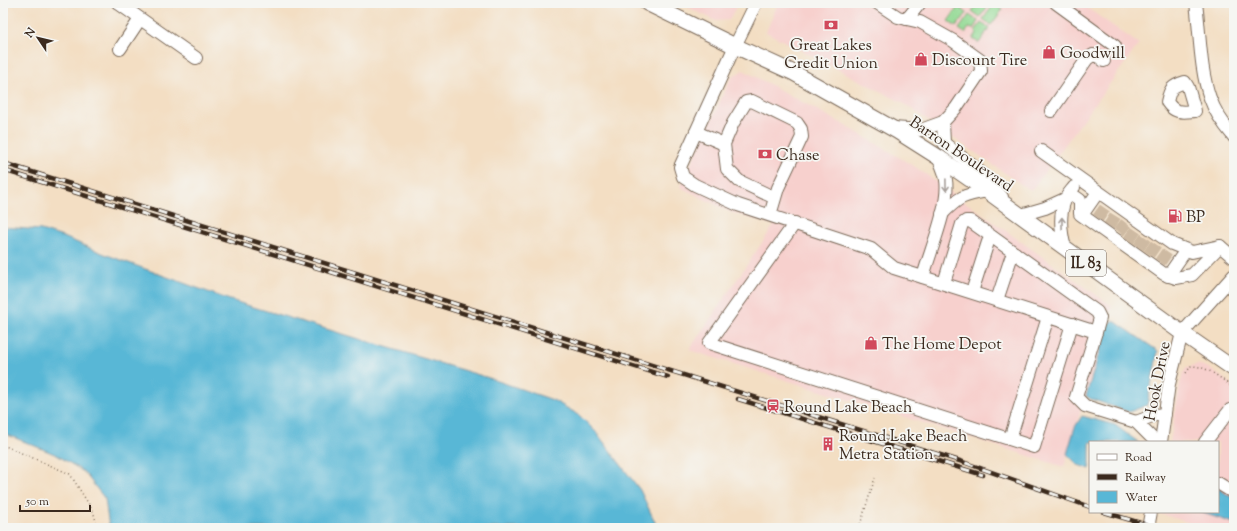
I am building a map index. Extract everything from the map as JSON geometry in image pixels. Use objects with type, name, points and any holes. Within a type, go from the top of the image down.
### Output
[{"type":"main road","name":"Barron Boulevard","points":[[647,3],[794,73],[893,128],[938,156],[1234,369]]},
{"type":"street","points":[[118,3],[196,58]]},
{"type":"street","points":[[756,3],[680,167],[683,177],[695,185],[738,205],[871,248],[894,268],[1096,332]]},
{"type":"street","points":[[877,3],[898,17],[920,22],[952,40],[980,60],[981,71],[956,108],[943,122],[920,130],[893,128]]},
{"type":"street","points":[[907,19],[920,3]]},
{"type":"street","points":[[1056,3],[1115,46]]},
{"type":"street","points":[[1196,3],[1208,92],[1215,110],[1234,137]]},
{"type":"street","points":[[120,49],[140,19]]},
{"type":"street","points":[[1052,112],[1087,59],[1093,55],[1102,59]]},
{"type":"street","points":[[1191,98],[1208,92]]},
{"type":"street","points":[[770,215],[778,188],[802,137],[801,129],[797,123],[752,101],[746,102],[724,144],[727,169],[739,181],[775,198]]},
{"type":"street","points":[[943,122],[944,143],[979,171],[1019,214],[1045,208],[1067,196],[1080,200],[1080,214],[1096,221],[1112,220],[1164,256],[1168,276]]},
{"type":"street","points":[[696,132],[724,144]]},
{"type":"street","points":[[1040,151],[1098,192],[1108,204],[1112,220],[1164,256],[1186,250],[1192,252],[1220,246]]},
{"type":"street","points":[[923,277],[942,214],[946,190],[946,179],[938,156]]},
{"type":"street","points":[[1066,248],[1063,239],[1062,212],[1067,196],[1079,179]]},
{"type":"street","points":[[942,214],[956,200],[970,193],[986,190]]},
{"type":"street","points":[[1082,215],[1098,192]]},
{"type":"street","points":[[944,283],[962,224],[966,221],[970,221],[1097,312],[1100,318],[1076,398],[1085,406],[1136,422],[1152,438],[1159,441]]},
{"type":"street","points":[[795,223],[709,343],[1034,447],[1072,324]]},
{"type":"street","points":[[972,292],[988,242],[992,237]]},
{"type":"street","points":[[1168,276],[1176,278],[1192,275],[1220,246]]},
{"type":"street","points":[[1220,246],[1234,258]]},
{"type":"street","points":[[1168,276],[1186,250]]},
{"type":"street","points":[[997,300],[1011,258],[1015,253]]},
{"type":"street","name":"Hook Drive","points":[[1161,441],[1169,384],[1182,333],[1233,278]]},
{"type":"street","points":[[1010,439],[1048,316]]},
{"type":"street","points":[[1206,441],[1230,410],[1234,413]]},
{"type":"street","points":[[1136,422],[1155,415],[1165,414]]},
{"type":"street","points":[[1219,484],[1234,494]]},
{"type":"street","points":[[1148,528],[1151,513]]},
{"type":"path","points":[[1186,373],[1191,366],[1199,366],[1212,372],[1234,388]]},
{"type":"path","points":[[3,445],[70,474],[93,511],[98,528]]},
{"type":"path","points":[[859,528],[875,478]]},
{"type":"shaded area","points":[[679,3],[738,3],[729,20],[716,21]]},
{"type":"shaded area","points":[[778,3],[1080,3],[1139,44],[1031,191],[903,103],[766,32]]},
{"type":"shaded area","points":[[743,70],[843,124],[917,168],[1112,306],[1064,467],[689,350],[774,225],[730,212],[680,187],[731,78]]},
{"type":"shaded area","points":[[1198,364],[1209,368],[1234,386],[1234,528],[1206,528],[1158,513],[1219,513],[1219,441],[1170,441],[1180,384],[1183,373],[1187,367]]},
{"type":"green space","points":[[981,3],[990,3],[980,17],[972,11]]},
{"type":"green space","points":[[995,3],[1003,9],[991,25],[983,19]]},
{"type":"green space","points":[[958,7],[967,13],[956,27],[948,21]]},
{"type":"green space","points":[[969,15],[978,21],[973,29],[969,28],[965,33],[959,29]]},
{"type":"green space","points":[[981,23],[989,28],[979,43],[973,39],[977,33],[975,31]]},
{"type":"water","points":[[3,227],[41,230],[230,300],[489,378],[553,400],[579,415],[596,432],[640,490],[655,522],[656,528],[109,528],[105,499],[84,472],[57,455],[3,433]]},
{"type":"water","points":[[1113,320],[1158,351],[1147,405],[1129,412],[1086,396],[1108,324]]},
{"type":"water","points":[[1082,416],[1115,425],[1137,441],[1089,441],[1089,469],[1078,465],[1067,454],[1075,427]]},
{"type":"water","points":[[1219,489],[1234,499],[1234,523],[1203,513],[1219,513]]},
{"type":"tunnel","points":[[1098,218],[1105,208]]},
{"type":"tunnel","points":[[1109,226],[1116,215]]},
{"type":"tunnel","points":[[1119,232],[1126,223]]},
{"type":"tunnel","points":[[1129,240],[1136,230]]},
{"type":"tunnel","points":[[1139,247],[1146,237]]},
{"type":"tunnel","points":[[1149,254],[1156,244]]},
{"type":"tunnel","points":[[1160,262],[1167,252]]},
{"type":"railway","points":[[3,163],[963,462],[1089,507]]},
{"type":"railway","points":[[3,170],[668,377]]},
{"type":"railway","points":[[738,399],[983,475]]},
{"type":"railway","points":[[1107,513],[1157,528]]},
{"type":"place","name":"Great Lakes Credit Union","points":[[831,25]]},
{"type":"place","name":"Goodwill","points":[[1049,52]]},
{"type":"place","name":"Discount Tire","points":[[921,59]]},
{"type":"place","name":"Chase","points":[[765,154]]},
{"type":"place","name":"BP","points":[[1175,216]]},
{"type":"place","name":"The Home Depot","points":[[871,343]]},
{"type":"place","name":"Round Lake Beach","points":[[773,406]]},
{"type":"place","name":"Round Lake Beach Metra Station","points":[[828,444]]}]
